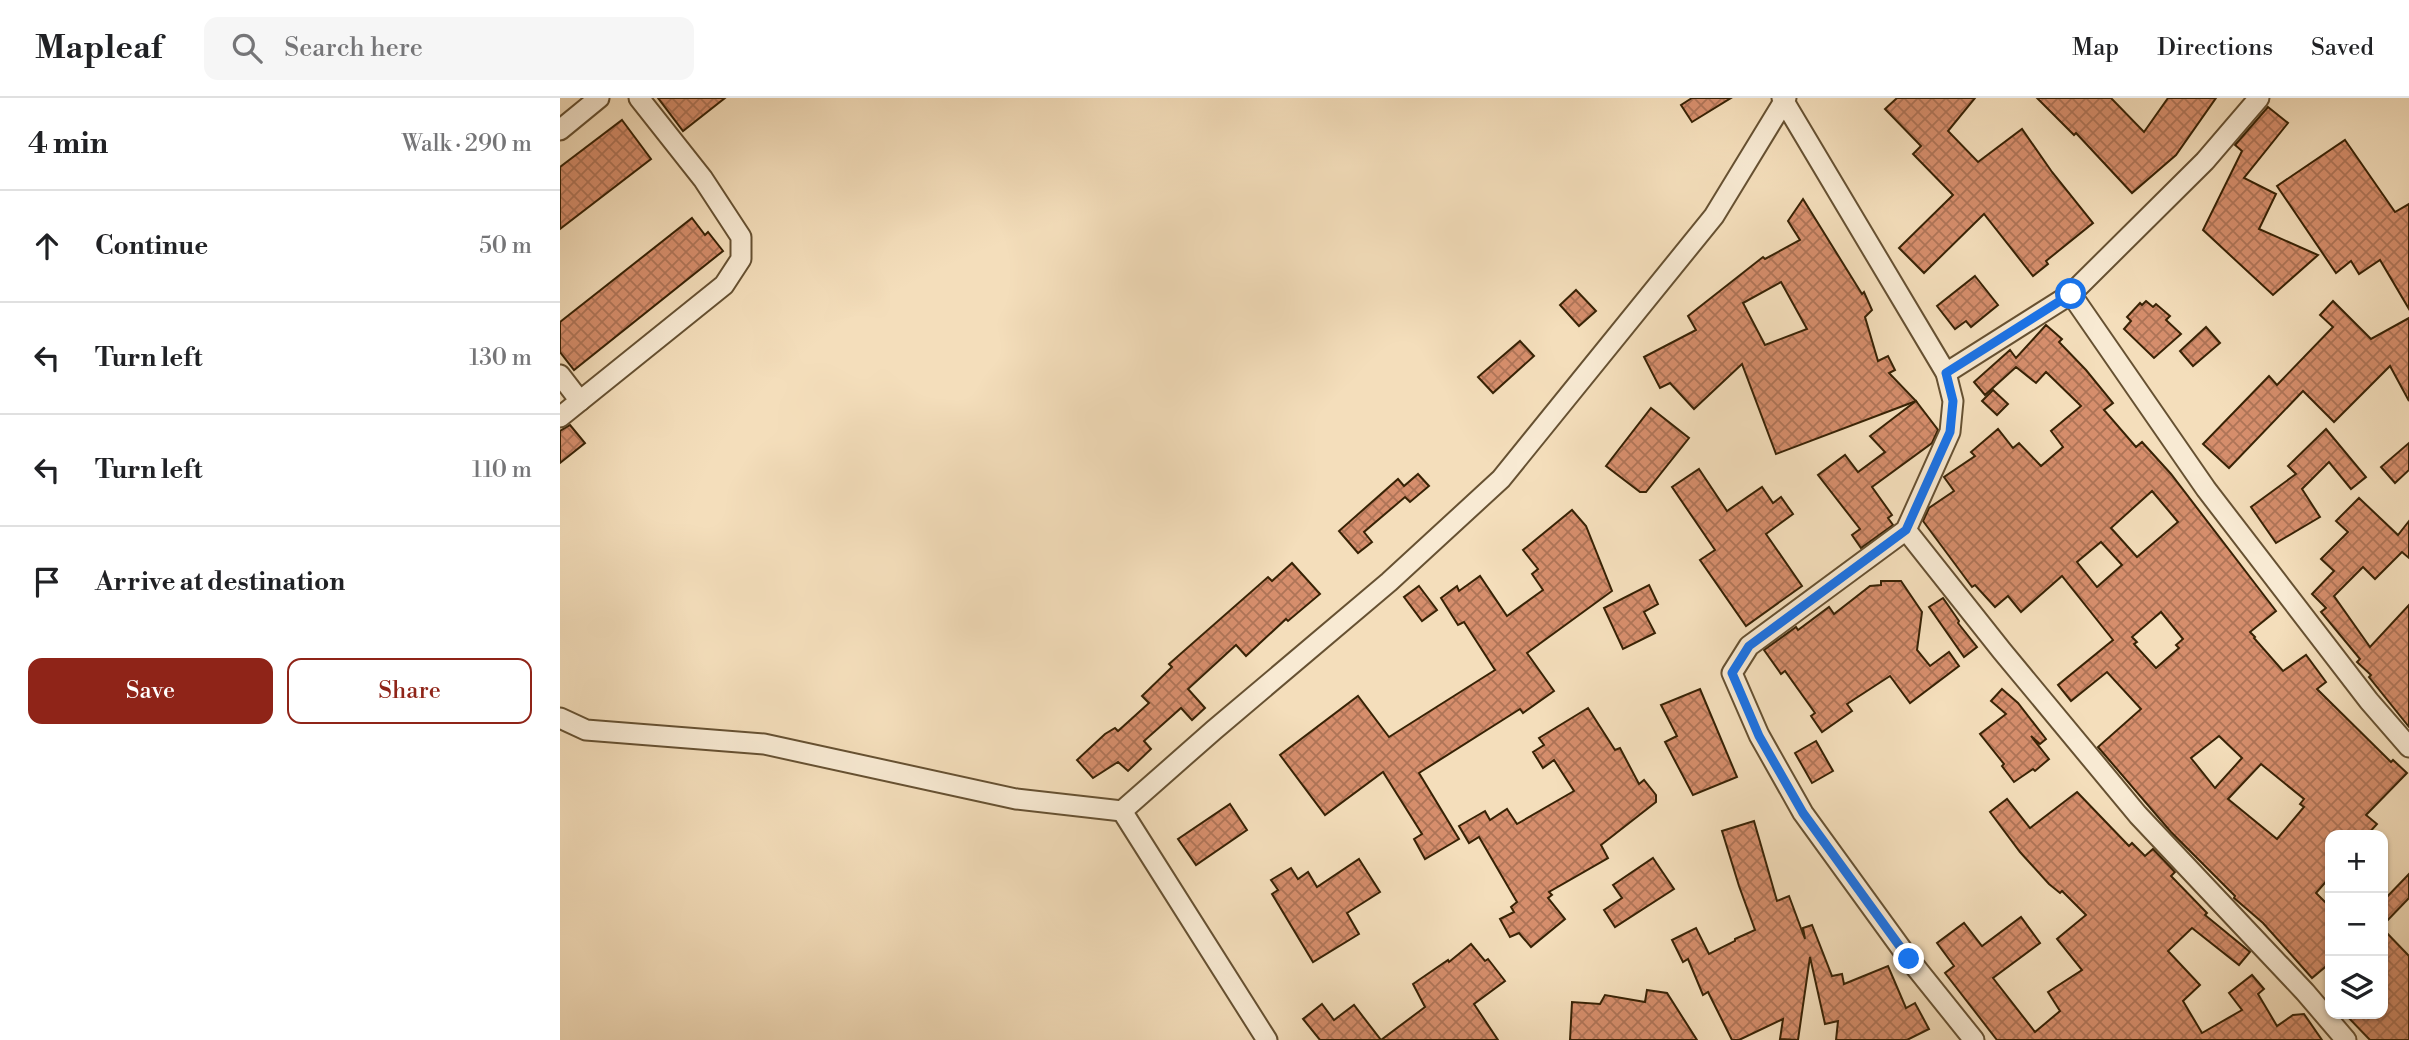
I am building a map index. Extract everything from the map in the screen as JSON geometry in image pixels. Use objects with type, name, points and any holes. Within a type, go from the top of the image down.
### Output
[{"type":"street","points":[[560,130],[599,98]]},
{"type":"street","points":[[560,416],[724,285],[741,259],[741,237],[702,178],[639,98]]},
{"type":"street","points":[[1946,373],[2071,294],[2205,161],[2259,98]]},
{"type":"street","points":[[560,718],[586,730],[764,744],[1016,799],[1122,811],[1390,582],[1501,479],[1714,216],[1784,99],[1946,373],[1953,401],[1950,432],[1906,530],[1749,646],[1732,673],[1759,736],[1803,813],[1909,959],[1974,1040]]},
{"type":"street","points":[[2071,294],[2206,489],[2370,701],[2409,747]]},
{"type":"street","points":[[560,375],[580,401]]},
{"type":"street","points":[[1906,530],[2138,815],[2278,962],[2346,1040]]},
{"type":"street","points":[[1122,811],[1267,1040]]},
{"type":"building","points":[[658,98],[725,98],[683,131]]},
{"type":"building","points":[[1692,98],[1731,98],[1692,122],[1681,105]]},
{"type":"building","points":[[1897,98],[1975,98],[1948,131],[1978,162],[2022,129],[2093,223],[2046,261],[2048,264],[2033,276],[1984,214],[1924,273],[1899,248],[1953,195],[1913,154],[1921,146],[1885,109]]},
{"type":"building","points":[[2037,98],[2111,98],[2144,132],[2168,98],[2216,98],[2176,155],[2132,193],[2076,133],[2074,135]]},
{"type":"building","points":[[2268,107],[2288,123],[2244,178],[2276,194],[2259,229],[2318,255],[2273,295],[2203,230],[2242,151],[2235,145]]},
{"type":"building","points":[[622,120],[651,159],[560,229],[560,167]]},
{"type":"building","points":[[2345,140],[2395,212],[2409,204],[2409,309],[2380,260],[2359,274],[2351,261],[2336,273],[2277,186]]},
{"type":"building","points":[[1803,199],[1862,294],[1864,292],[1872,310],[1865,317],[1878,361],[1888,356],[1895,370],[1889,373],[1916,401],[1776,454],[1742,364],[1694,409],[1670,383],[1660,388],[1644,357],[1696,330],[1688,316],[1763,257],[1765,259],[1800,240],[1788,221]],"holes":[[[1781,282],[1807,329],[1765,345],[1743,303]]]},
{"type":"building","points":[[692,218],[705,235],[708,232],[723,251],[574,370],[560,352],[560,322]]},
{"type":"building","points":[[1975,276],[1998,305],[1971,327],[1966,321],[1955,329],[1937,306]]},
{"type":"building","points":[[1576,290],[1596,311],[1579,326],[1560,305]]},
{"type":"building","points":[[2146,301],[2153,307],[2156,304],[2170,316],[2166,320],[2181,334],[2154,358],[2124,329],[2131,321],[2127,317],[2140,303],[2142,305]]},
{"type":"building","points":[[2333,301],[2371,339],[2409,318],[2409,401],[2390,366],[2334,422],[2303,391],[2229,468],[2203,444],[2269,376],[2277,385],[2333,327],[2320,315]]},
{"type":"building","points":[[2046,325],[2062,339],[2059,342],[2113,403],[2104,410],[2136,447],[2142,442],[2171,474],[2276,611],[2250,632],[2254,638],[2283,671],[2306,655],[2326,682],[2317,689],[2391,762],[2393,760],[2407,773],[2366,815],[2377,824],[2372,830],[2325,830],[2325,883],[2316,893],[2325,902],[2325,967],[2312,978],[2263,923],[2234,898],[2235,896],[2171,832],[2098,747],[2141,709],[2107,672],[2071,701],[2058,685],[2113,640],[2062,576],[2021,612],[2008,596],[1995,607],[1975,585],[1972,587],[1923,521],[1929,508],[1954,491],[1944,477],[1975,456],[1971,452],[1998,429],[2013,448],[2019,443],[2041,466],[2063,447],[2051,431],[2081,406],[2046,372],[2036,383],[2016,367],[1985,395],[1974,382],[2010,350],[2016,358]],"holes":[[[2152,491],[2178,522],[2137,557],[2111,528]],[[2101,542],[2122,565],[2097,587],[2077,562]],[[2161,612],[2183,639],[2176,645],[2179,648],[2156,668],[2134,644],[2137,642],[2132,637]],[[2219,736],[2242,758],[2215,788],[2191,758]],[[2261,764],[2304,799],[2300,804],[2304,807],[2277,839],[2228,799]]]},
{"type":"building","points":[[2206,327],[2220,343],[2193,366],[2180,351]]},
{"type":"building","points":[[1520,341],[1534,356],[1493,393],[1478,377]]},
{"type":"building","points":[[1993,390],[2008,404],[1997,415],[1982,401]]},
{"type":"building","points":[[1916,401],[1938,430],[1932,443],[1872,487],[1892,515],[1888,518],[1893,525],[1861,548],[1852,535],[1860,529],[1818,475],[1845,455],[1858,472],[1885,452],[1870,436]]},
{"type":"building","points":[[1651,408],[1689,438],[1646,492],[1640,492],[1606,466]]},
{"type":"building","points":[[570,425],[585,443],[560,463],[560,431]]},
{"type":"building","points":[[2326,429],[2366,477],[2351,489],[2329,462],[2302,489],[2320,517],[2276,543],[2251,507],[2296,474],[2288,466]]},
{"type":"building","points":[[2409,443],[2409,470],[2395,483],[2381,467]]},
{"type":"building","points":[[1699,469],[1727,511],[1762,487],[1773,503],[1781,497],[1793,514],[1766,534],[1802,586],[1746,626],[1700,560],[1715,550],[1672,487]]},
{"type":"building","points":[[1418,474],[1429,486],[1410,502],[1405,497],[1364,532],[1372,542],[1358,553],[1339,531],[1398,479],[1404,486]]},
{"type":"building","points":[[2359,498],[2398,535],[2409,521],[2409,558],[2402,552],[2375,579],[2363,567],[2334,596],[2370,647],[2409,605],[2409,727],[2369,677],[2371,675],[2357,662],[2360,659],[2321,612],[2326,608],[2312,594],[2334,571],[2321,559],[2348,532],[2336,521]]},
{"type":"building","points":[[1572,510],[1586,526],[1612,591],[1527,653],[1554,691],[1523,713],[1520,709],[1419,773],[1459,839],[1425,859],[1414,839],[1422,834],[1383,772],[1325,815],[1280,755],[1358,696],[1389,737],[1495,670],[1464,622],[1458,625],[1441,598],[1457,586],[1459,591],[1480,576],[1507,616],[1543,590],[1532,574],[1538,569],[1523,550]]},
{"type":"building","points":[[1292,563],[1320,594],[1288,621],[1286,619],[1246,656],[1236,645],[1188,689],[1205,708],[1192,720],[1181,708],[1144,741],[1151,749],[1128,771],[1118,762],[1093,778],[1077,760],[1105,734],[1115,728],[1118,731],[1149,703],[1142,696],[1172,667],[1169,664],[1268,577],[1272,581]]},
{"type":"building","points":[[1881,581],[1901,581],[1922,612],[1917,650],[1930,666],[1949,652],[1959,666],[1910,703],[1890,676],[1847,704],[1852,711],[1822,732],[1811,716],[1815,713],[1785,671],[1781,674],[1764,650],[1829,607],[1834,614],[1870,586],[1881,585]]},
{"type":"building","points":[[1649,585],[1658,604],[1644,612],[1655,633],[1623,649],[1604,608]]},
{"type":"building","points":[[1419,586],[1437,610],[1422,621],[1404,597]]},
{"type":"building","points":[[1943,598],[1977,647],[1964,657],[1929,607]]},
{"type":"building","points":[[1700,689],[1737,777],[1693,795],[1665,742],[1677,736],[1661,705]]},
{"type":"building","points":[[2002,689],[2018,703],[2046,739],[2040,744],[2031,736],[2049,759],[2035,771],[2033,769],[2014,782],[2002,766],[2004,764],[1980,734],[2006,714],[1991,701]]},
{"type":"building","points":[[1588,708],[1615,750],[1620,748],[1639,784],[1644,780],[1656,795],[1656,802],[1601,845],[1608,858],[1549,892],[1552,895],[1548,898],[1565,919],[1531,947],[1519,933],[1510,937],[1500,919],[1514,912],[1511,907],[1517,902],[1479,837],[1469,843],[1459,826],[1485,811],[1490,820],[1507,809],[1517,824],[1574,791],[1554,760],[1543,768],[1533,752],[1544,745],[1539,738]]},
{"type":"building","points":[[1816,741],[1833,771],[1812,783],[1795,753]]},
{"type":"building","points":[[2077,792],[2129,846],[2132,843],[2145,856],[2153,849],[2175,872],[2171,876],[2207,913],[2205,915],[2250,952],[2239,965],[2192,928],[2168,951],[2200,985],[2183,1001],[2202,1033],[2242,1010],[2229,993],[2252,975],[2264,989],[2258,994],[2277,1026],[2293,1015],[2304,1014],[2322,1040],[1997,1040],[1945,973],[1954,966],[1937,943],[1964,923],[1982,946],[2021,917],[2040,943],[1993,978],[2035,1032],[2060,1011],[2048,992],[2082,970],[2057,939],[2086,915],[2062,891],[2060,893],[2049,884],[2020,852],[1990,812],[2007,799],[2030,828]]},
{"type":"building","points":[[1230,804],[1247,830],[1196,865],[1178,839]]},
{"type":"building","points":[[1754,821],[1777,901],[1789,896],[1805,939],[1803,928],[1812,925],[1832,976],[1842,974],[1844,984],[1888,966],[1906,1008],[1915,1003],[1929,1029],[1907,1040],[1836,1040],[1838,1021],[1825,1024],[1810,957],[1798,1040],[1780,1039],[1783,1019],[1739,1040],[1732,1040],[1708,992],[1703,995],[1688,959],[1683,962],[1672,940],[1696,928],[1709,954],[1755,930],[1722,831]]},
{"type":"building","points":[[1653,858],[1674,889],[1615,927],[1604,910],[1622,898],[1613,885]]},
{"type":"building","points":[[1359,859],[1380,892],[1347,913],[1359,934],[1313,962],[1272,894],[1278,890],[1271,880],[1291,868],[1298,879],[1308,872],[1317,887]]},
{"type":"building","points":[[2409,874],[2409,898],[2388,920],[2388,896]]},
{"type":"building","points":[[2388,934],[2409,956],[2409,1040],[2370,1040],[2350,1019],[2388,1019]]},
{"type":"building","points":[[1471,944],[1485,961],[1488,959],[1505,981],[1474,1004],[1498,1040],[1381,1040],[1425,1007],[1413,984],[1448,960],[1449,962]]},
{"type":"building","points":[[1647,990],[1667,993],[1697,1040],[1570,1040],[1572,1002],[1600,1004],[1605,995],[1645,1002]]},
{"type":"building","points":[[1322,1004],[1334,1020],[1354,1005],[1381,1040],[1320,1040],[1303,1019]]},
{"type":"route","points":[[1909,959],[1803,813],[1759,736],[1732,673],[1749,646],[1906,530],[1950,432],[1953,401],[1946,373],[2071,294]]}]
